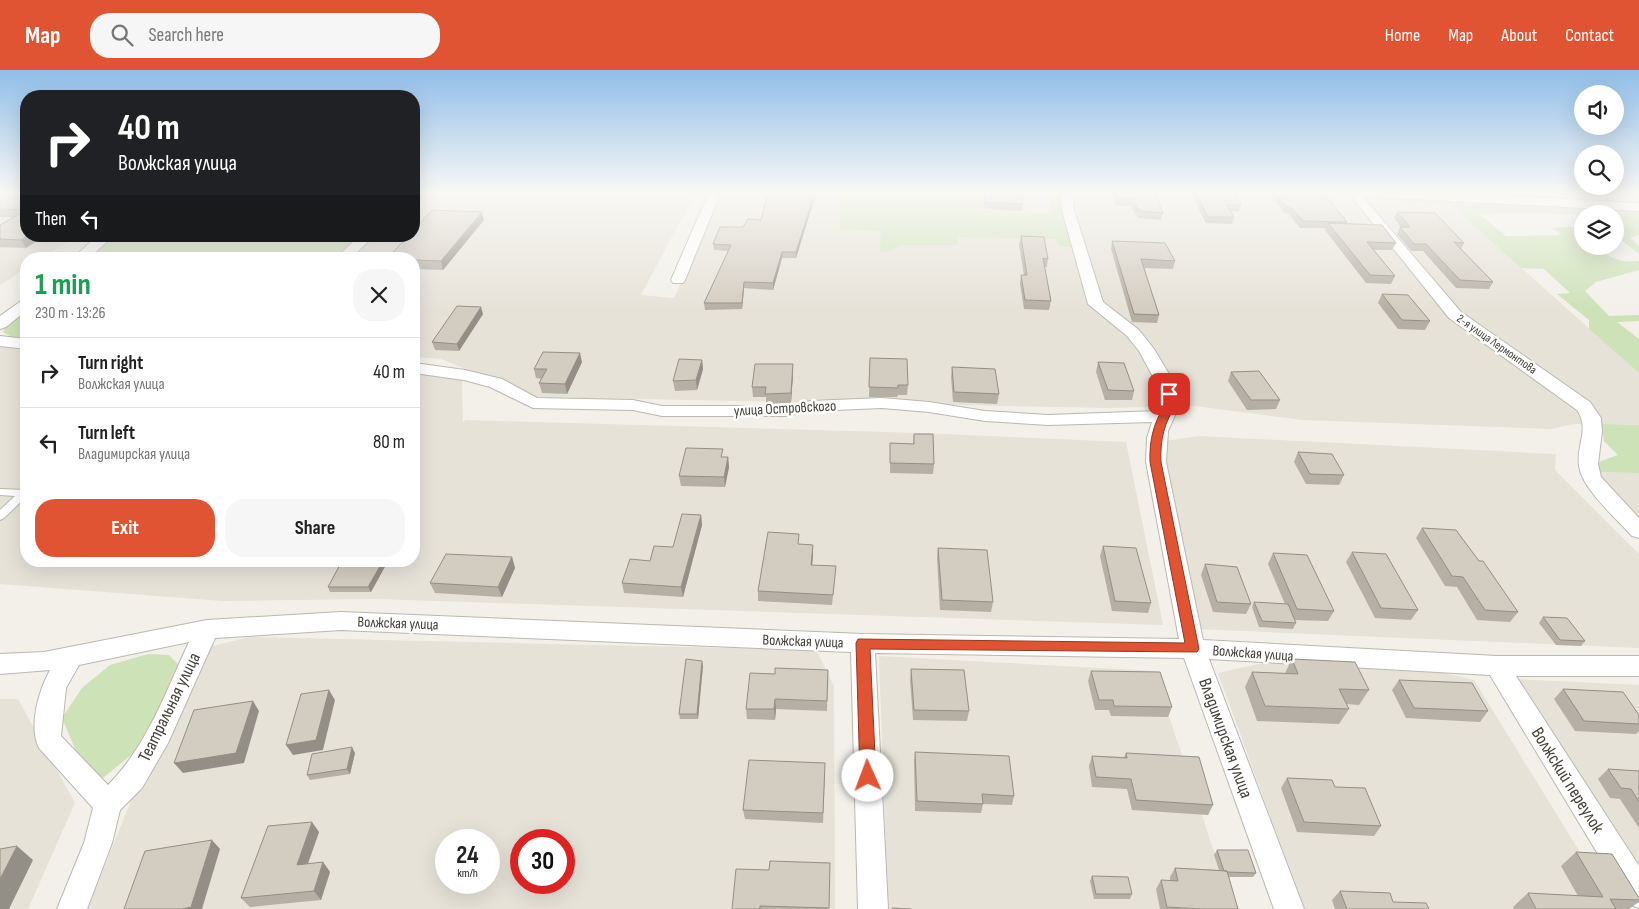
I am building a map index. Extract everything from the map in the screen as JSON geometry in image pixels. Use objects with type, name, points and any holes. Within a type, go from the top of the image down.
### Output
[{"type":"street","points":[[678,280],[699,231]]},
{"type":"street","name":"Владимирская улица","points":[[1074,231],[1096,304],[1133,333],[1166,384],[1172,404],[1162,416],[1155,445],[1156,462],[1192,649],[1289,909]]},
{"type":"street","name":"2-я улица Лермонтова","points":[[1385,231],[1455,315],[1584,406],[1592,418],[1592,446],[1588,464],[1592,479],[1639,531]]},
{"type":"street","points":[[87,252],[99,242]]},
{"type":"street","points":[[349,252],[360,242]]},
{"type":"street","points":[[0,324],[20,309]]},
{"type":"street","points":[[0,341],[20,343]]},
{"type":"street","name":"улица Островского","points":[[420,369],[465,375],[496,383],[533,403],[601,406],[633,405],[662,411],[785,411],[810,406],[882,403],[930,407],[985,416],[1048,420],[1162,416]]},
{"type":"street","name":"Волжская улица","points":[[0,664],[44,662],[207,630],[341,621],[863,643],[1192,649],[1498,666],[1639,666]]},
{"type":"street","name":"Театральная улица","points":[[72,909],[98,843],[108,804],[132,779],[159,735],[207,630]]},
{"type":"street","points":[[863,643],[873,909]]},
{"type":"street","points":[[71,656],[54,687],[48,740],[108,804]]},
{"type":"street","name":"Волжский переулок","points":[[1498,666],[1639,893]]},
{"type":"lane","points":[[0,492],[20,493]]},
{"type":"lane","points":[[0,516],[20,497]]},
{"type":"shaded area","points":[[0,231],[20,231],[20,242],[68,242],[52,252],[20,252],[20,272],[0,285]]},
{"type":"shaded area","points":[[420,231],[675,231],[641,295],[674,298],[705,231],[1480,231],[1639,373],[1639,425],[1574,424],[1551,429],[1302,420],[1195,406],[1108,408],[534,397],[441,359],[420,357],[420,252],[353,252],[364,242],[420,242]]},
{"type":"shaded area","points":[[0,346],[20,347],[20,567],[420,567],[420,374],[462,380],[463,422],[466,420],[921,433],[1126,442],[1163,625],[377,599],[223,601],[0,584]]},
{"type":"shaded area","points":[[1199,436],[1556,454],[1555,470],[1639,554],[1639,648],[1195,629],[1151,443]]},
{"type":"shaded area","points":[[1592,472],[1639,473],[1639,519]]},
{"type":"shaded area","points":[[250,637],[816,650],[834,686],[835,909],[87,909],[192,651]]},
{"type":"shaded area","points":[[879,656],[1154,671],[1233,909],[888,909]]},
{"type":"shaded area","points":[[1263,663],[1422,668],[1474,680],[1615,909],[1304,909],[1218,673]]},
{"type":"shaded area","points":[[1513,679],[1639,685],[1639,874]]},
{"type":"shaded area","points":[[0,699],[18,699],[75,803],[28,909],[0,909]]},
{"type":"green space","points":[[881,231],[1071,231],[1075,248],[1060,246],[1055,239],[957,237],[958,245],[903,245],[886,252],[880,251]]},
{"type":"green space","points":[[1480,231],[1500,231],[1506,236],[1562,235],[1557,231],[1574,231],[1574,255],[1608,255],[1621,261],[1639,261],[1639,270],[1596,282],[1585,291],[1609,316],[1639,315],[1639,321],[1617,322],[1639,339],[1639,373],[1589,329],[1589,320],[1557,294],[1570,293],[1544,269],[1521,268]]},
{"type":"green space","points":[[1624,231],[1639,231],[1639,235],[1630,238],[1639,246],[1639,254],[1624,242]]},
{"type":"green space","points":[[107,242],[357,242],[346,252],[94,252]]},
{"type":"green space","points":[[20,310],[20,340],[3,332],[9,319]]},
{"type":"green space","points":[[1601,424],[1639,425],[1639,473],[1592,472],[1601,461],[1618,455],[1604,441]]},
{"type":"green space","points":[[148,654],[169,655],[179,665],[143,745],[103,778],[84,770],[62,718],[82,688],[110,665]]},
{"type":"building","points":[[0,231],[20,231],[20,240],[0,239]]},
{"type":"building","points":[[420,231],[466,231],[441,261],[420,260],[420,252],[393,252],[403,242],[420,242]]},
{"type":"building","points":[[718,231],[803,231],[796,252],[782,252],[773,283],[744,282],[742,303],[704,303],[731,245],[713,244]]},
{"type":"building","points":[[1335,231],[1387,231],[1396,243],[1367,242],[1395,276],[1370,275]]},
{"type":"building","points":[[1403,231],[1453,231],[1464,243],[1454,242],[1493,282],[1460,280],[1426,244],[1414,244]]},
{"type":"building","points":[[1021,236],[1044,237],[1048,259],[1043,258],[1051,301],[1025,300],[1021,275],[1027,275]]},
{"type":"building","points":[[1112,241],[1165,243],[1175,261],[1141,259],[1159,315],[1134,314]]},
{"type":"building","points":[[1382,294],[1408,295],[1430,321],[1402,320]]},
{"type":"building","points":[[457,306],[481,307],[457,344],[432,342]]},
{"type":"building","points":[[543,352],[580,353],[565,384],[539,383],[547,369],[534,369]]},
{"type":"building","points":[[870,358],[907,359],[908,385],[898,385],[898,388],[869,387]]},
{"type":"building","points":[[679,359],[702,360],[696,380],[673,381]]},
{"type":"building","points":[[1098,362],[1124,363],[1134,391],[1108,390]]},
{"type":"building","points":[[755,364],[793,364],[791,393],[765,394],[766,387],[752,387]]},
{"type":"building","points":[[952,367],[995,369],[999,394],[954,392]]},
{"type":"building","points":[[1259,371],[1280,400],[1251,400],[1231,372]]},
{"type":"building","points":[[914,434],[933,434],[934,464],[890,463],[890,443],[914,444]]},
{"type":"building","points":[[686,448],[723,449],[721,457],[728,457],[724,477],[679,476]]},
{"type":"building","points":[[1298,452],[1332,454],[1344,475],[1310,474]]},
{"type":"building","points":[[682,514],[701,515],[681,587],[622,583],[630,559],[650,561],[654,546],[673,547]]},
{"type":"building","points":[[1422,528],[1456,530],[1479,561],[1483,561],[1518,612],[1485,610],[1463,577],[1452,576]]},
{"type":"building","points":[[768,532],[799,534],[798,544],[813,545],[811,565],[836,566],[833,595],[758,591]]},
{"type":"building","points":[[1103,546],[1136,548],[1151,603],[1115,601]]},
{"type":"building","points":[[938,548],[987,550],[993,602],[942,600]]},
{"type":"building","points":[[1352,552],[1386,554],[1418,610],[1381,608]]},
{"type":"building","points":[[1273,553],[1307,555],[1334,611],[1297,609]]},
{"type":"building","points":[[446,554],[512,557],[498,587],[430,583]]},
{"type":"building","points":[[1205,564],[1237,567],[1251,604],[1217,602]]},
{"type":"building","points":[[339,567],[380,567],[368,587],[328,587]]},
{"type":"building","points":[[1254,602],[1288,604],[1296,623],[1262,621]]},
{"type":"building","points":[[1543,617],[1567,618],[1585,641],[1560,640]]},
{"type":"building","points":[[686,659],[702,661],[697,714],[679,714]]},
{"type":"building","points":[[1292,659],[1355,662],[1369,690],[1339,689],[1349,709],[1265,706],[1252,672],[1298,674]]},
{"type":"building","points":[[775,668],[828,670],[827,701],[775,699],[774,709],[746,709],[750,673],[775,674]]},
{"type":"building","points":[[911,669],[964,670],[969,711],[914,710]]},
{"type":"building","points":[[1091,671],[1160,672],[1172,707],[1114,706],[1113,700],[1099,700]]},
{"type":"building","points":[[1399,680],[1472,683],[1488,711],[1414,708]]},
{"type":"building","points":[[1563,689],[1623,692],[1639,715],[1639,724],[1584,721]]},
{"type":"building","points":[[329,690],[316,740],[286,745],[301,694]]},
{"type":"building","points":[[253,701],[236,753],[174,763],[194,710]]},
{"type":"building","points":[[352,747],[347,769],[307,775],[312,754]]},
{"type":"building","points":[[915,752],[1009,756],[1014,796],[982,794],[983,804],[917,801]]},
{"type":"building","points":[[1126,753],[1199,757],[1213,805],[1136,800],[1131,779],[1096,777],[1092,756],[1127,758]]},
{"type":"building","points":[[749,760],[825,763],[823,813],[743,810]]},
{"type":"building","points":[[1608,769],[1639,771],[1639,802],[1631,789],[1621,788]]},
{"type":"building","points":[[1287,778],[1332,780],[1335,787],[1365,788],[1381,826],[1304,822]]},
{"type":"building","points":[[312,822],[297,865],[323,862],[314,891],[241,898],[268,826]]},
{"type":"building","points":[[212,840],[191,907],[182,909],[124,909],[145,851]]},
{"type":"building","points":[[17,846],[0,879],[0,849]]},
{"type":"building","points":[[1217,850],[1248,850],[1256,873],[1224,871]]},
{"type":"building","points":[[1576,852],[1612,854],[1639,900],[1610,899],[1616,909],[1536,909],[1528,893],[1603,897]]},
{"type":"building","points":[[770,861],[830,863],[829,908],[760,906],[760,909],[732,909],[736,869],[769,870]]},
{"type":"building","points":[[1175,868],[1227,871],[1238,909],[1167,907],[1161,880],[1178,881]]},
{"type":"building","points":[[1092,876],[1128,877],[1132,894],[1096,894]]},
{"type":"building","points":[[1340,891],[1390,893],[1393,902],[1426,903],[1429,909],[1347,909]]},
{"type":"route","points":[[868,776],[863,643],[1192,649],[1156,462],[1155,445],[1162,416],[1172,404],[1169,394]]}]
